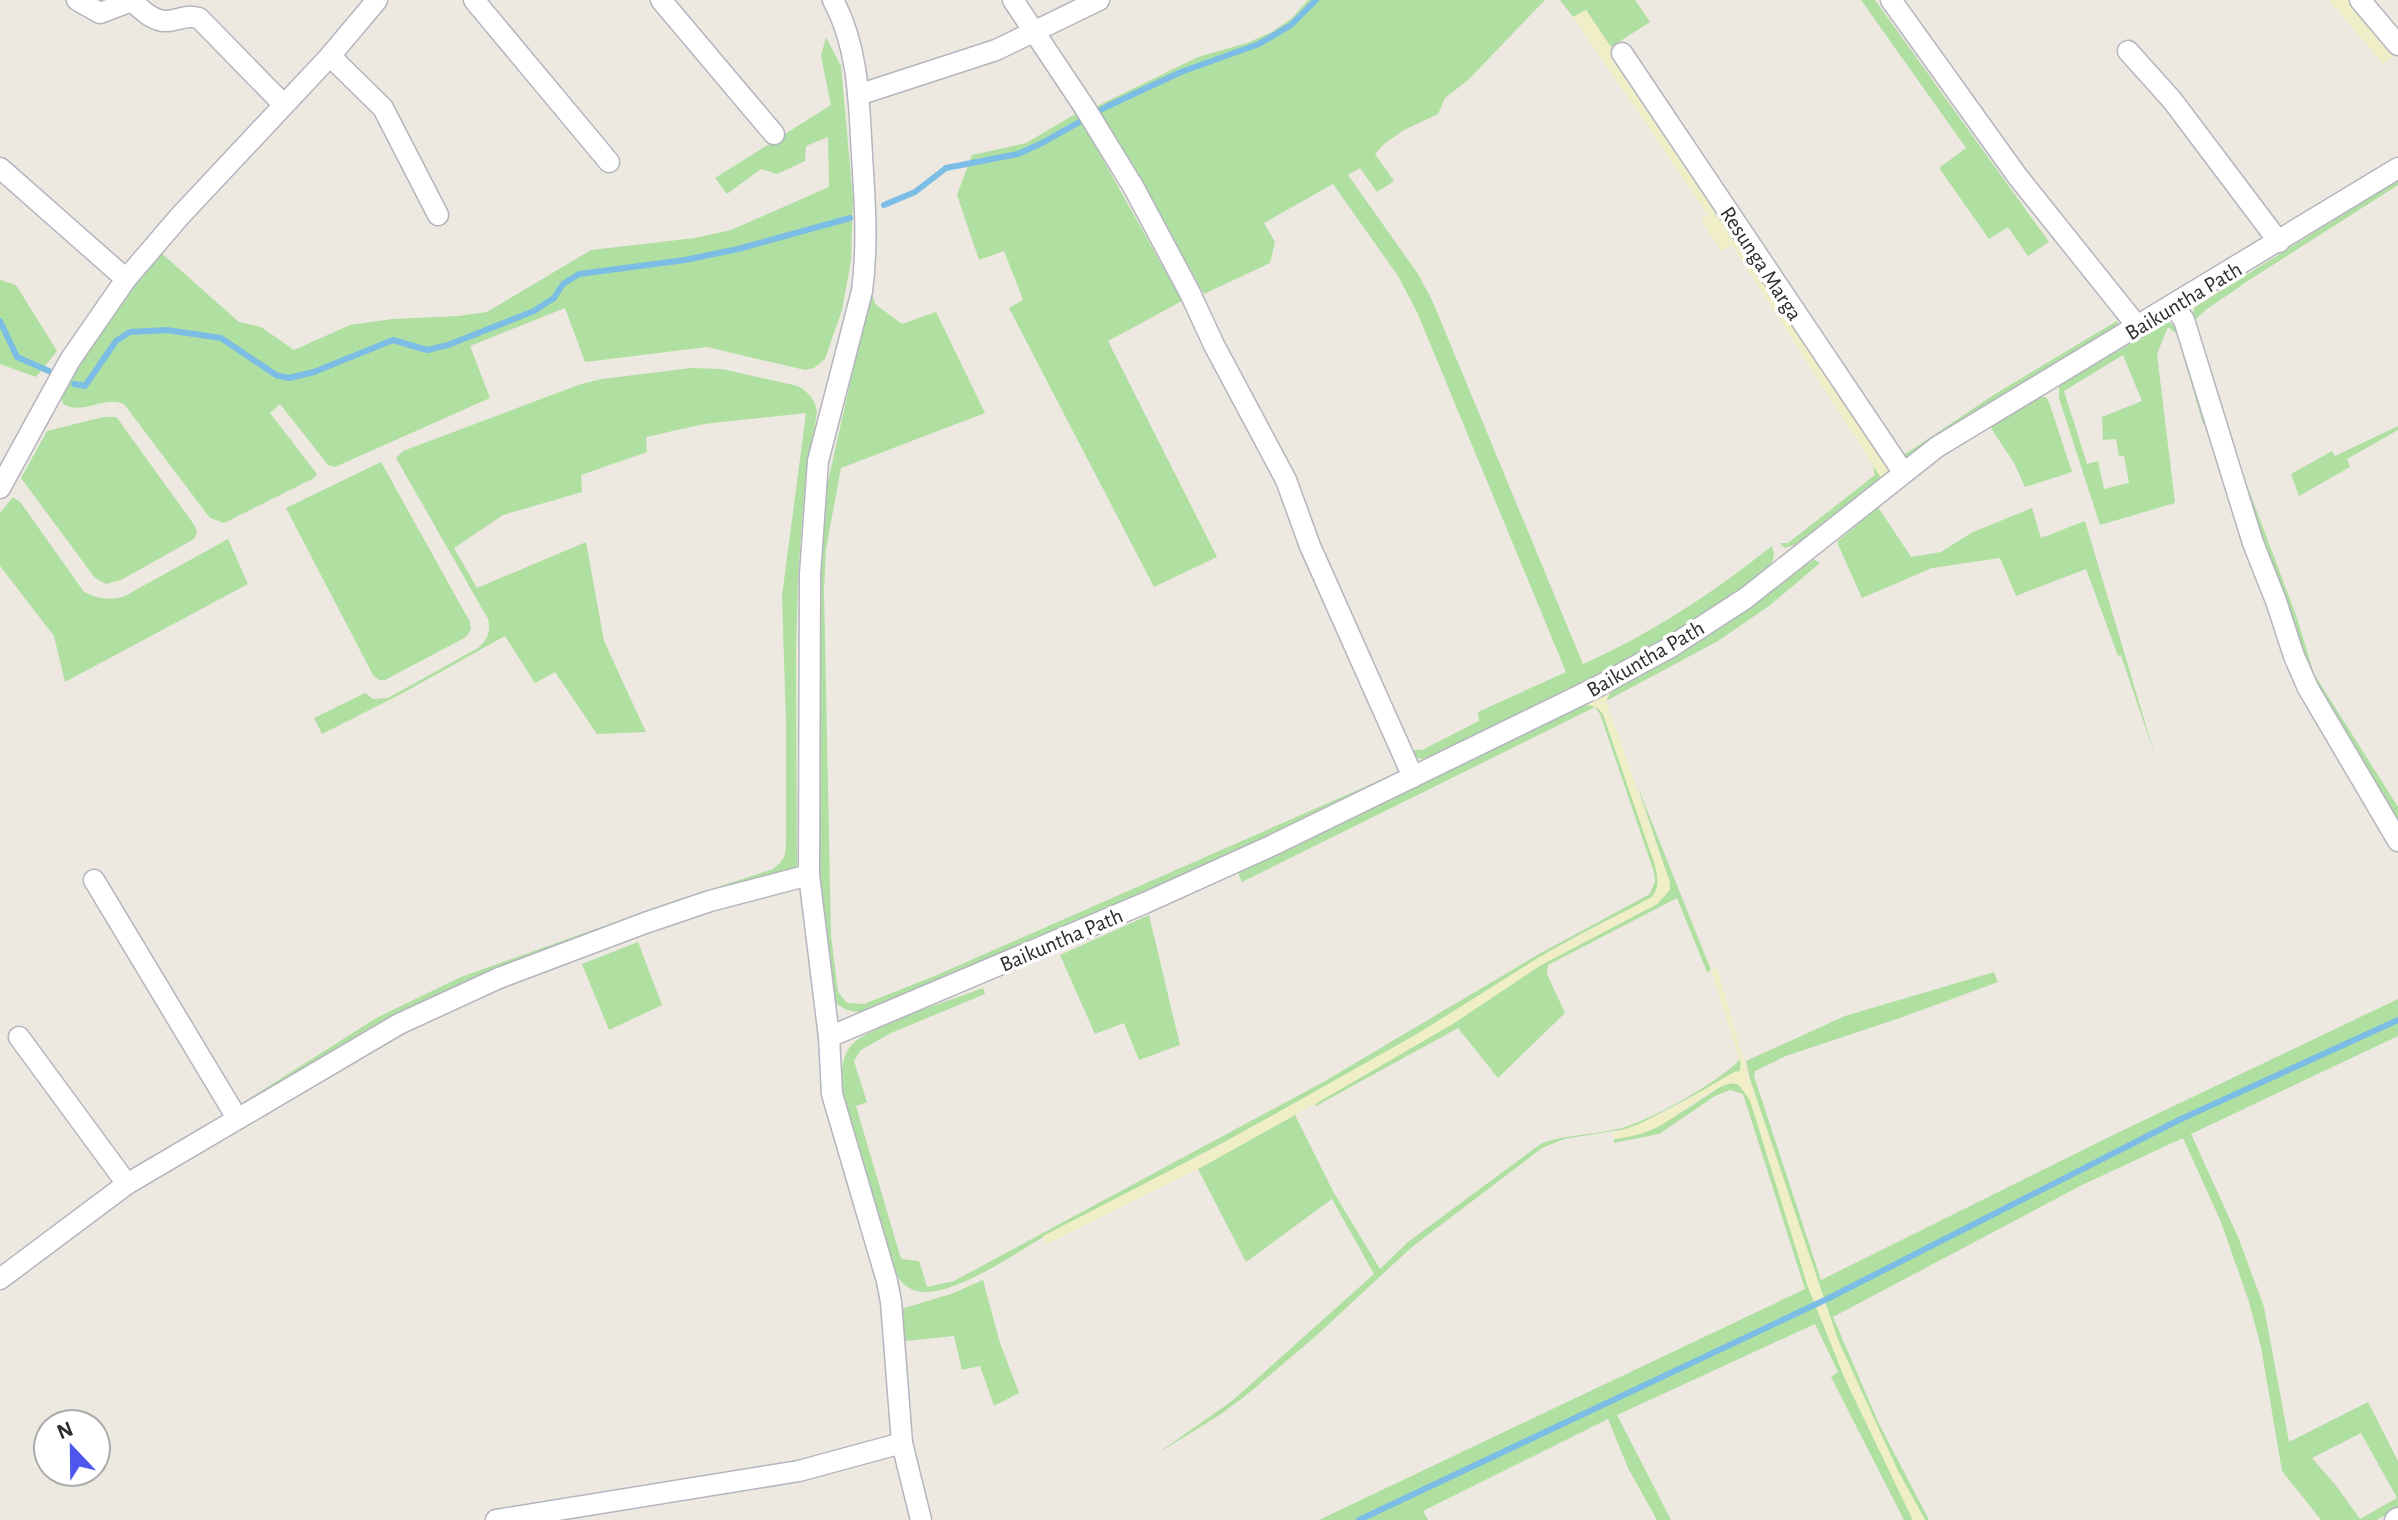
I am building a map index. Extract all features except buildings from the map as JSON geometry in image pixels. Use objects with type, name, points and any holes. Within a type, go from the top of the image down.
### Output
[{"type":"street","points":[[77,0],[100,13],[130,0],[149,16],[165,21],[190,15],[199,18],[283,104]]},
{"type":"street","points":[[0,488],[70,360],[126,279],[330,56],[377,0]]},
{"type":"street","points":[[474,0],[609,162]]},
{"type":"street","points":[[661,0],[774,134]]},
{"type":"street","points":[[833,0],[850,40],[858,95],[866,263],[862,291],[818,461],[810,575],[809,875],[829,1037],[832,1094],[891,1302],[902,1443],[921,1520]]},
{"type":"street","points":[[1013,0],[1134,188],[1286,480],[1310,546],[1413,777]]},
{"type":"street","points":[[858,95],[996,50],[1099,0]]},
{"type":"street","points":[[1891,0],[2018,177],[2138,327]]},
{"type":"street","points":[[2360,0],[2398,45]]},
{"type":"street","points":[[2128,51],[2172,100],[2279,242]]},
{"type":"street","name":"Resunga Marga","points":[[1622,53],[1903,472]]},
{"type":"street","points":[[330,56],[383,108],[438,215]]},
{"type":"street","points":[[0,168],[126,279]]},
{"type":"street","name":"Baikuntha Path","points":[[829,1037],[1145,903],[1413,777],[1597,687],[1669,648],[1746,598],[1903,472],[1984,417],[2174,306],[2398,168]]},
{"type":"street","points":[[2174,306],[2184,320],[2253,543],[2308,688],[2398,841]]},
{"type":"street","points":[[0,1279],[127,1184],[399,1024],[499,978],[710,901],[809,875]]},
{"type":"street","points":[[94,880],[237,1118]]},
{"type":"street","points":[[19,1037],[127,1184]]},
{"type":"street","points":[[496,1520],[799,1471],[902,1443]]},
{"type":"green space","points":[[1308,0],[1545,0],[1469,79],[1445,98],[1438,114],[1404,130],[1375,154],[1394,181],[1377,192],[1360,168],[1348,175],[1418,274],[1432,300],[1583,664],[1681,611],[1772,546],[1774,554],[1771,567],[1685,628],[1591,683],[1428,760],[1411,757],[1391,720],[1398,717],[1413,750],[1422,750],[1479,721],[1478,712],[1566,672],[1417,312],[1398,276],[1333,184],[1264,223],[1275,242],[1270,263],[1204,294],[1132,165],[1095,107],[1198,57],[1247,43],[1272,32],[1292,18]]},
{"type":"green space","points":[[1560,0],[1635,0],[1650,22],[1611,47],[1586,10],[1573,17]]},
{"type":"green space","points":[[1861,0],[1875,0],[2049,242],[2028,256],[2008,227],[1989,239],[1939,168],[1966,148]]},
{"type":"green space","points":[[826,37],[841,66],[853,199],[851,261],[842,310],[825,359],[814,368],[805,370],[707,347],[585,362],[565,308],[470,346],[490,398],[335,467],[328,465],[280,404],[270,413],[317,474],[224,523],[210,518],[124,404],[108,402],[78,408],[63,404],[61,397],[90,343],[159,251],[239,322],[261,327],[294,350],[350,325],[487,312],[591,250],[695,238],[731,230],[829,187],[828,137],[806,146],[805,161],[777,174],[761,169],[727,194],[715,178],[831,105],[821,56]]},
{"type":"green space","points":[[1077,113],[1182,301],[1108,341],[1217,557],[1154,587],[1009,308],[1023,300],[1004,251],[979,260],[957,195],[972,155],[1026,143]]},
{"type":"green space","points":[[2398,180],[2398,185],[2243,284],[2194,323],[2241,469],[2297,618],[2314,674],[2398,807],[2398,829],[2322,704],[2267,565],[2191,316],[2195,307]]},
{"type":"green space","points":[[0,280],[16,285],[57,351],[36,377],[0,364]]},
{"type":"green space","points":[[871,289],[875,304],[902,324],[936,312],[985,413],[841,468],[826,549],[824,590],[831,936],[838,992],[847,1003],[864,1004],[937,975],[1403,770],[1389,780],[1098,915],[865,1012],[856,1012],[833,1001],[820,889],[816,583],[821,513]]},
{"type":"green space","points":[[2117,321],[2121,327],[2036,374],[1897,467],[1895,461],[1995,394]]},
{"type":"green space","points":[[2169,322],[2176,326],[2208,424],[2203,424],[2177,334],[2168,327],[2157,354],[2175,503],[2100,525],[2059,398],[2059,387]],"holes":[[[2123,355],[2142,401],[2102,417],[2103,440],[2116,439],[2119,456],[2124,456],[2129,483],[2104,489],[2098,461],[2087,464],[2064,391]]]},
{"type":"green space","points":[[691,368],[722,369],[798,386],[810,396],[817,411],[803,507],[798,578],[797,865],[792,871],[463,985],[160,1155],[378,1017],[461,977],[773,869],[782,860],[786,842],[786,723],[782,596],[806,413],[704,424],[646,437],[647,452],[581,475],[582,492],[503,515],[454,548],[477,588],[586,542],[604,641],[646,732],[597,734],[555,672],[535,683],[505,636],[322,734],[314,718],[365,693],[373,699],[388,698],[478,648],[488,635],[488,619],[396,458],[403,451],[581,384]]},
{"type":"green space","points":[[2035,397],[2046,397],[2049,402],[2072,472],[2025,487],[2014,463],[1989,425]]},
{"type":"green space","points":[[103,417],[116,417],[197,533],[194,539],[121,580],[106,584],[95,578],[21,478],[47,431]]},
{"type":"green space","points":[[2398,426],[2398,430],[2347,459],[2350,467],[2299,496],[2291,474],[2332,451],[2335,456]]},
{"type":"green space","points":[[381,462],[470,622],[471,629],[466,637],[385,680],[373,675],[286,508]]},
{"type":"green space","points":[[1873,464],[1881,478],[1799,543],[1785,548],[1780,543],[1788,543],[1875,475]]},
{"type":"green space","points":[[13,497],[21,503],[84,592],[89,594],[104,598],[123,597],[228,539],[248,584],[65,682],[54,636],[0,566],[0,513]]},
{"type":"green space","points":[[1878,507],[1911,557],[1941,552],[1971,533],[2032,508],[2041,538],[2085,521],[2155,756],[2121,655],[2118,656],[2086,569],[2016,596],[2000,558],[1932,568],[1862,598],[1837,542]]},
{"type":"green space","points":[[1814,559],[1820,563],[1769,606],[1718,641],[1606,701],[1620,683],[1745,609]]},
{"type":"green space","points":[[1582,703],[1594,706],[1603,714],[1655,865],[1658,882],[1652,897],[1578,935],[1329,1085],[1061,1227],[977,1276],[942,1290],[926,1292],[910,1289],[900,1280],[888,1253],[842,1090],[845,1057],[860,1038],[912,1013],[983,988],[985,994],[891,1033],[861,1050],[854,1061],[867,1102],[856,1106],[901,1259],[919,1261],[927,1287],[954,1281],[1325,1081],[1539,954],[1650,894],[1655,881],[1654,872],[1595,707],[1242,882],[1238,873]]},
{"type":"green space","points":[[1637,785],[1711,970],[1707,972],[1677,898],[1548,965],[1547,974],[1565,1013],[1498,1078],[1458,1028],[1316,1106],[1454,1023],[1541,965],[1657,904],[1669,890],[1670,883]]},
{"type":"green space","points":[[1149,915],[1180,1045],[1139,1060],[1124,1023],[1095,1034],[1060,955]]},
{"type":"green space","points":[[638,942],[662,1005],[609,1030],[582,964]]},
{"type":"green space","points":[[1994,972],[1998,982],[1786,1056],[1755,1071],[1754,1076],[1821,1280],[2113,1135],[2398,999],[2398,1036],[2191,1134],[2238,1237],[2264,1307],[2289,1442],[2368,1402],[2398,1461],[2398,1508],[2377,1520],[2321,1520],[2282,1471],[2261,1347],[2249,1302],[2221,1222],[2183,1138],[2082,1185],[1833,1317],[1879,1424],[1929,1520],[1925,1520],[1898,1471],[1838,1340],[1746,1061],[1845,1016]],"holes":[[[2361,1433],[2397,1498],[2360,1519],[2312,1458]]]},
{"type":"green space","points":[[1741,1058],[1740,1071],[1632,1128],[1564,1139],[1542,1148],[1412,1247],[1244,1397],[1155,1455],[1232,1401],[1374,1274],[1332,1199],[1246,1262],[1198,1169],[1295,1115],[1334,1193],[1380,1269],[1408,1242],[1542,1143],[1635,1123],[1703,1088]]},
{"type":"green space","points":[[1731,1083],[1740,1085],[1750,1100],[1808,1287],[1846,1381],[1913,1520],[1904,1520],[1831,1377],[1838,1372],[1815,1324],[1617,1415],[1671,1520],[1657,1520],[1628,1468],[1608,1419],[1423,1511],[1428,1520],[1319,1520],[1805,1289],[1743,1094],[1730,1090],[1715,1096],[1659,1134],[1614,1143],[1614,1139],[1658,1125]]},
{"type":"green space","points":[[983,1280],[1000,1343],[1019,1393],[994,1406],[980,1366],[962,1370],[954,1336],[905,1341],[901,1309],[951,1294]]},
{"type":"sand","points":[[2329,0],[2350,0],[2395,55],[2383,64]]},
{"type":"sand","points":[[1586,10],[1719,210],[1897,467],[1881,478],[1732,245],[1721,251],[1701,220],[1708,215],[1573,17]]},
{"type":"sand","points":[[1620,683],[1606,701],[1670,883],[1670,890],[1657,904],[1541,965],[1454,1023],[1198,1169],[1047,1244],[1043,1236],[1216,1147],[1417,1034],[1538,958],[1652,897],[1658,882],[1655,865],[1603,714],[1598,708],[1582,703]]},
{"type":"sand","points":[[1717,967],[1748,1075],[1838,1340],[1898,1471],[1925,1520],[1913,1520],[1846,1381],[1808,1287],[1750,1100],[1737,1083],[1719,1087],[1651,1130],[1614,1139],[1613,1133],[1660,1114],[1740,1071],[1741,1063],[1711,970]]},
{"type":"waterway","points":[[884,205],[915,192],[946,168],[1018,154],[1106,107],[1181,72],[1259,44],[1291,25],[1316,0]]},
{"type":"waterway","points":[[74,384],[85,386],[116,341],[130,332],[167,330],[221,338],[276,375],[289,378],[314,372],[393,340],[427,350],[448,345],[534,311],[554,298],[563,284],[579,274],[685,260],[738,249],[850,218]]},
{"type":"waterway","points":[[0,321],[17,357],[49,371]]},
{"type":"waterway","points":[[1359,1520],[1827,1299],[2179,1120],[2398,1020]]}]
